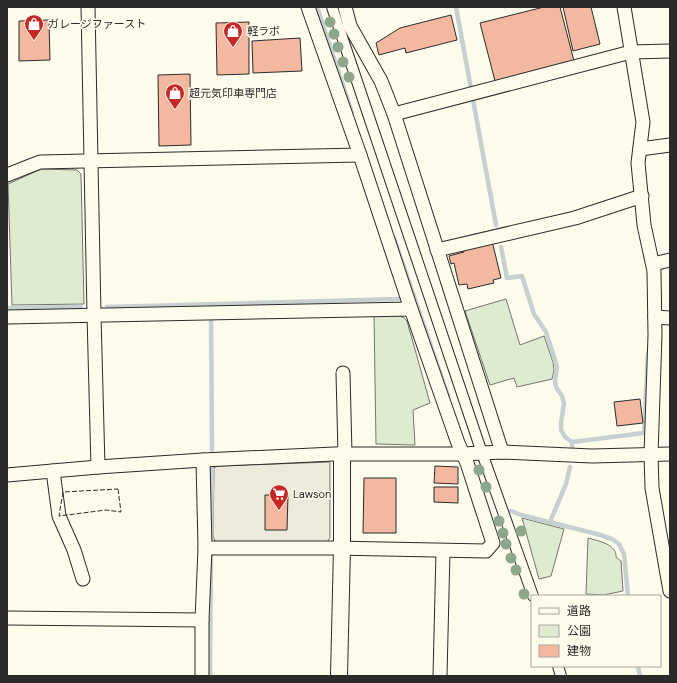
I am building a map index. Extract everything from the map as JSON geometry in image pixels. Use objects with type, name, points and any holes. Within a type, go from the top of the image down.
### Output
[{"type":"street","points":[[88,7],[98,467]]},
{"type":"street","points":[[209,548],[342,548],[486,551],[493,543],[467,463],[462,454],[411,310],[360,155],[308,7]]},
{"type":"street","points":[[332,7],[482,454],[533,595]]},
{"type":"street","points":[[345,7],[350,26],[382,81],[394,114],[502,452]]},
{"type":"street","points":[[624,7],[643,122],[638,163],[644,225],[654,271],[655,335],[651,455],[652,488],[670,592]]},
{"type":"street","points":[[394,114],[632,52],[670,51]]},
{"type":"street","points":[[640,149],[670,145]]},
{"type":"street","points":[[7,175],[40,162],[360,155]]},
{"type":"street","points":[[437,250],[575,218],[642,196]]},
{"type":"street","points":[[653,264],[670,260]]},
{"type":"street","points":[[7,317],[411,310]]},
{"type":"street","points":[[655,317],[670,318]]},
{"type":"street","points":[[339,676],[342,548],[343,372]]},
{"type":"street","points":[[7,475],[203,460],[343,454],[482,454],[502,452],[592,456],[670,454]]},
{"type":"street","points":[[202,676],[202,620],[209,548],[203,460]]},
{"type":"street","points":[[52,471],[59,516],[74,550],[83,579]]},
{"type":"street","points":[[440,676],[443,551]]},
{"type":"street","points":[[7,618],[202,620]]},
{"type":"green space","points":[[41,169],[77,170],[81,174],[84,304],[12,305],[8,184]]},
{"type":"green space","points":[[506,299],[520,345],[544,336],[553,362],[554,370],[552,379],[517,387],[514,378],[490,385],[465,311]]},
{"type":"green space","points":[[374,315],[396,315],[407,321],[430,403],[413,410],[415,445],[376,444]]},
{"type":"green space","points":[[522,518],[564,529],[551,576],[539,579]]},
{"type":"green space","points":[[588,538],[610,546],[616,557],[621,561],[623,591],[603,595],[586,594]]},
{"type":"shaded area","points":[[330,462],[330,538],[326,543],[216,542],[213,537],[214,468],[218,466]]},
{"type":"building","points":[[544,7],[560,7],[574,61],[495,81],[480,23]]},
{"type":"building","points":[[563,7],[591,7],[600,44],[573,51]]},
{"type":"building","points":[[451,15],[457,40],[406,53],[405,48],[379,55],[376,43],[400,28]]},
{"type":"building","points":[[49,20],[50,60],[19,61],[19,21]]},
{"type":"building","points":[[249,22],[249,74],[217,75],[216,23]]},
{"type":"building","points":[[300,38],[302,71],[253,73],[252,41]]},
{"type":"building","points":[[190,74],[191,145],[159,146],[158,75]]},
{"type":"building","points":[[492,241],[501,278],[493,280],[494,283],[468,289],[467,284],[459,285],[454,263],[451,264],[449,256],[464,252],[463,248]]},
{"type":"building","points":[[640,399],[643,423],[617,426],[614,402]]},
{"type":"building","points":[[435,466],[458,467],[458,484],[434,483]]},
{"type":"building","points":[[364,478],[396,478],[396,533],[363,533]]},
{"type":"building","points":[[434,487],[458,487],[458,503],[434,502]]},
{"type":"building","points":[[265,495],[288,495],[287,530],[265,530]]},
{"type":"waterway","points":[[456,7],[496,225]]},
{"type":"waterway","points":[[318,10],[352,113]]},
{"type":"waterway","points":[[394,238],[448,396]]},
{"type":"waterway","points":[[501,247],[507,278],[522,276],[534,314],[546,332],[557,367],[555,381],[556,387],[562,396],[564,403],[561,430],[565,437],[572,442]]},
{"type":"waterway","points":[[107,307],[399,299]]},
{"type":"waterway","points":[[7,308],[81,307]]},
{"type":"waterway","points":[[211,314],[212,450]]},
{"type":"waterway","points":[[572,447],[572,442],[644,433],[648,353]]},
{"type":"waterway","points":[[550,522],[566,484],[570,467]]},
{"type":"waterway","points":[[211,540],[212,468]]},
{"type":"waterway","points":[[511,511],[521,515],[597,534],[612,539],[619,544],[624,554],[628,595]]},
{"type":"waterway","points":[[210,676],[211,556]]},
{"type":"waterway","points":[[638,667],[640,676]]},
{"type":"fence","points":[[118,489],[121,512],[106,510],[59,516],[63,492],[118,489]]},
{"type":"place","name":"ガレージファースト","points":[[34,41]]},
{"type":"place","name":"軽ラボ","points":[[233,48]]},
{"type":"place","name":"超元気印車専門店","points":[[175,110]]},
{"type":"place","name":"Lawson","points":[[279,511]]}]
